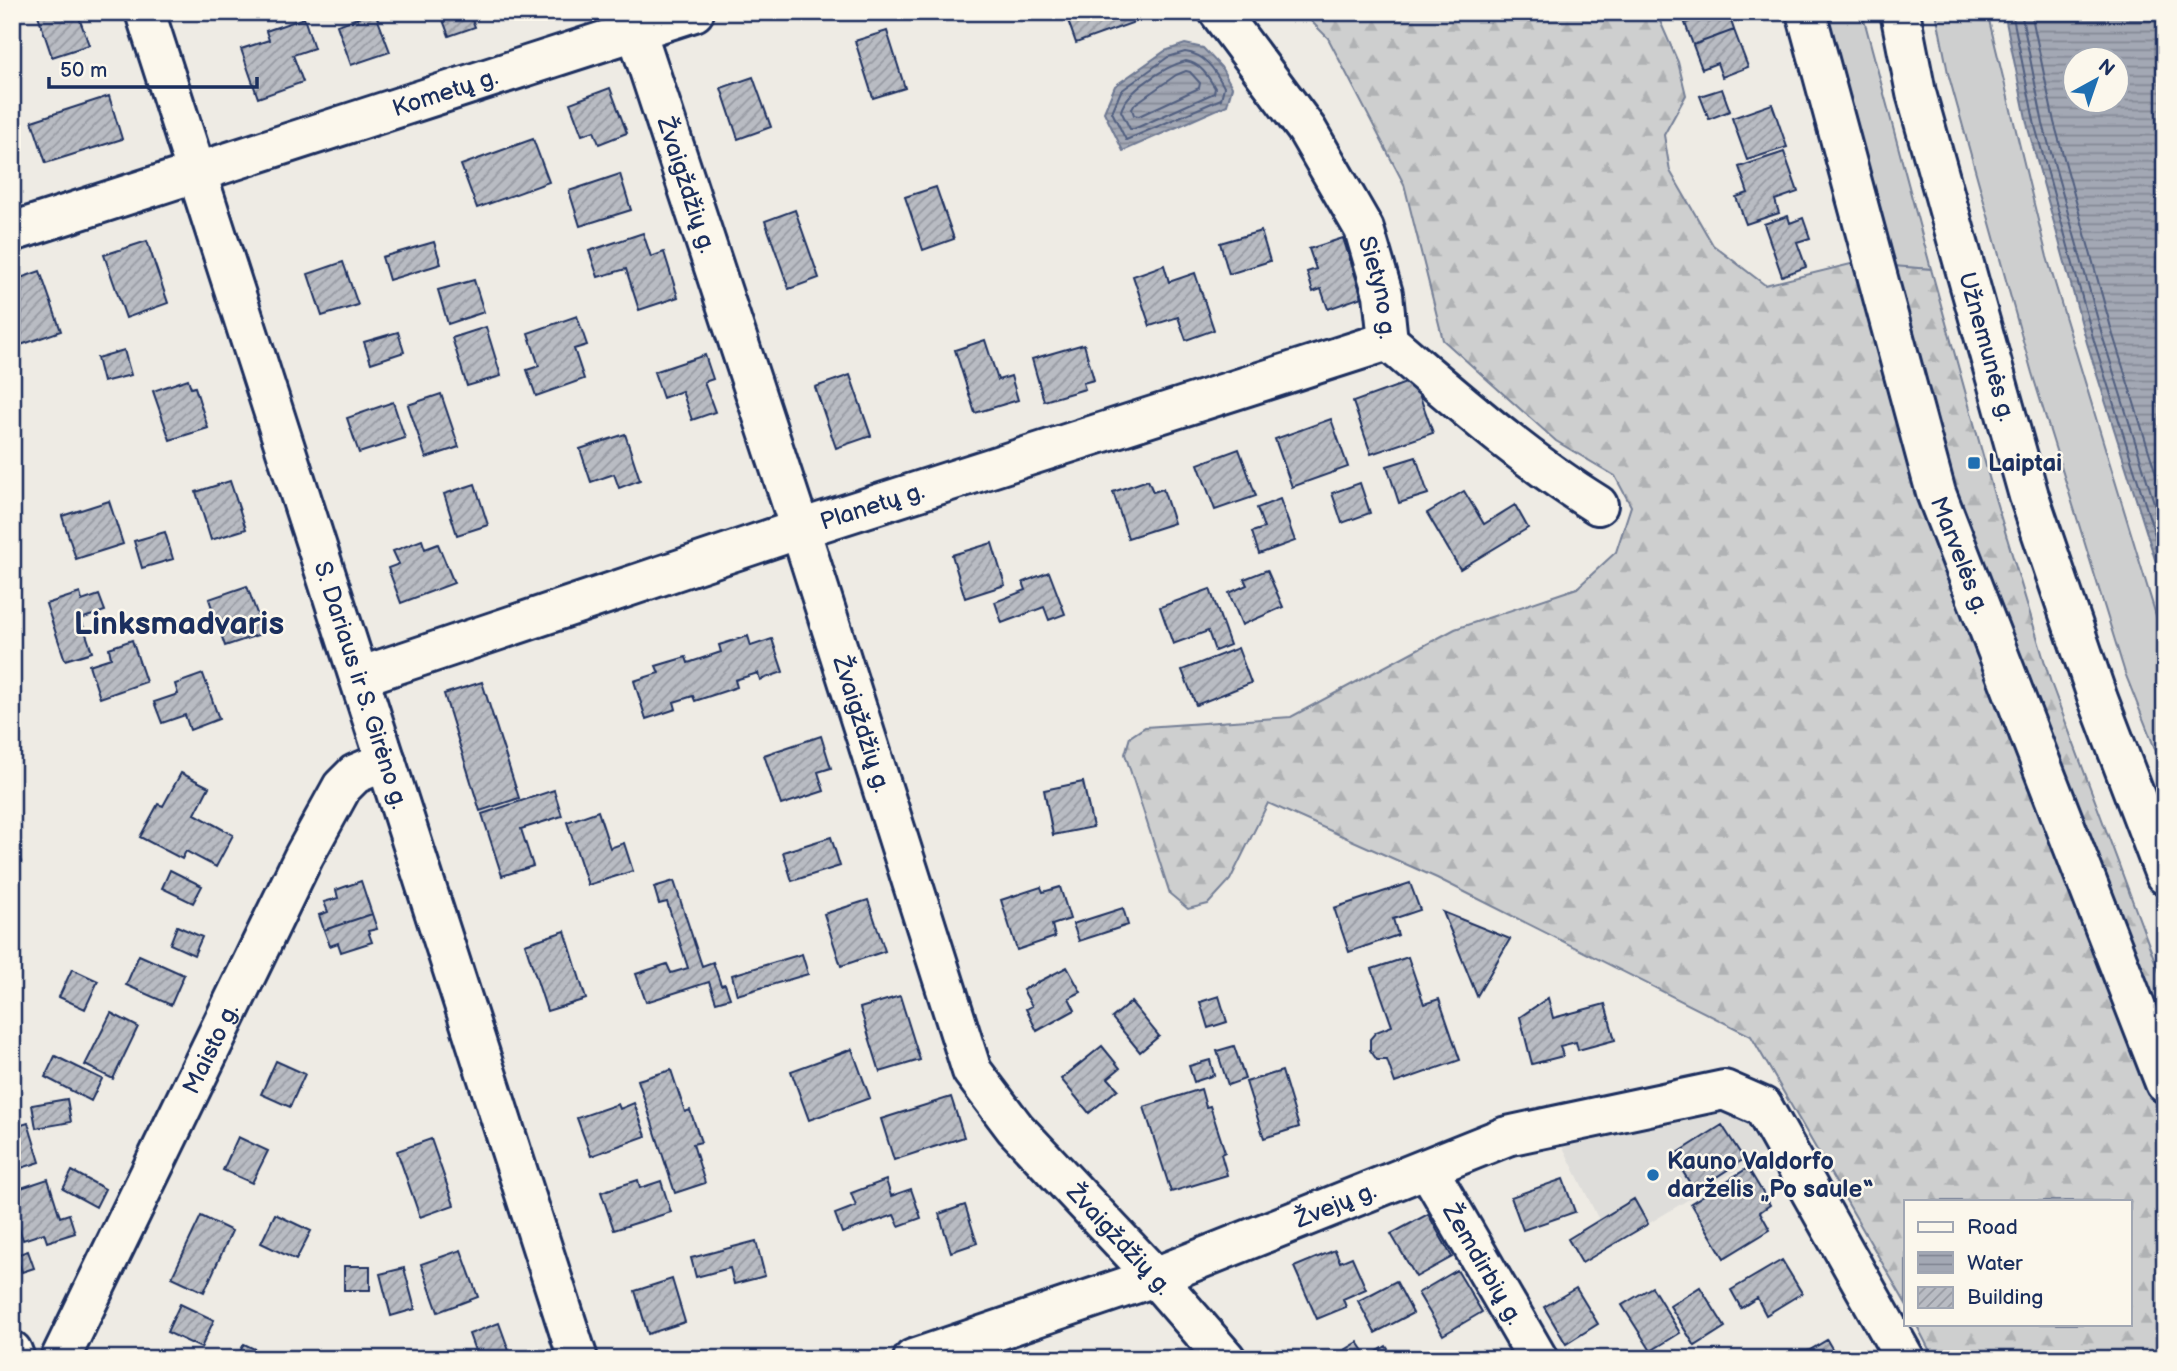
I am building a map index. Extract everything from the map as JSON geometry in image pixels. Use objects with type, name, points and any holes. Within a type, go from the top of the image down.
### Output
[{"type":"street","name":"S. Dariaus ir S. Girėno g.","points":[[145,12],[578,1359]]},
{"type":"street","name":"Kometų g.","points":[[12,232],[197,172],[633,21],[694,12]]},
{"type":"street","name":"Sietyno g.","points":[[1219,12],[1307,130],[1364,229],[1383,294],[1388,341],[1500,437],[1563,484],[1598,506]]},
{"type":"street","name":"Marvelės g.","points":[[1807,12],[1936,493],[2165,1083]]},
{"type":"street","name":"Užnemunės g.","points":[[1900,12],[1916,93],[2029,496],[2098,699],[2165,875]]},
{"type":"street","name":"Žvaigždžių g.","points":[[633,21],[800,529],[972,1071],[1015,1128],[1155,1277],[1226,1359]]},
{"type":"street","name":"Planetų g.","points":[[359,677],[800,529],[1388,341]]},
{"type":"street","name":"Maisto g.","points":[[60,1359],[304,856],[342,787],[355,774],[386,761]]},
{"type":"street","name":"Žvejų g.","points":[[913,1359],[1155,1277],[1507,1136],[1724,1090],[1763,1107],[1906,1359]]},
{"type":"street","name":"Žemdirbių g.","points":[[1428,1169],[1538,1359]]},
{"type":"street","points":[[12,1351],[15,1359]]},
{"type":"shaded area","name":"Kauno Valdorfo darželis „Po saule“","points":[[1714,1103],[1745,1107],[1770,1150],[1648,1224],[1634,1199],[1599,1220],[1558,1137]]},
{"type":"green space","points":[[1302,12],[1656,12],[1678,62],[1686,95],[1664,135],[1670,171],[1713,245],[1765,285],[1855,263],[1931,269],[1994,495],[2051,683],[2165,988],[2165,1359],[1934,1359],[1917,1326],[2132,1326],[2132,1200],[1904,1200],[1904,1301],[1751,1036],[1437,878],[1268,803],[1230,880],[1208,904],[1188,909],[1170,894],[1125,754],[1130,737],[1145,727],[1291,717],[1455,629],[1577,588],[1616,552],[1631,506],[1615,476],[1556,441],[1443,340],[1404,184],[1328,38]]},
{"type":"green space","points":[[1821,12],[1862,12],[1931,269],[1882,266]]},
{"type":"green space","points":[[1936,12],[1987,12],[2047,257],[2165,645],[2165,774],[2125,673],[2032,373],[1948,73]]},
{"type":"water","points":[[2004,12],[2165,12],[2165,591],[2087,343],[2028,128]]},
{"type":"water","points":[[1185,44],[1203,48],[1221,67],[1232,87],[1227,105],[1123,151],[1104,112],[1115,86],[1165,51]]},
{"type":"building","points":[[37,12],[77,12],[89,45],[52,57]]},
{"type":"building","points":[[375,12],[390,52],[351,65],[337,25]]},
{"type":"building","points":[[440,12],[469,12],[475,27],[449,36]]},
{"type":"building","points":[[1065,12],[1137,12],[1137,15],[1132,23],[1076,43]]},
{"type":"building","points":[[1715,12],[1728,12],[1734,30],[1693,45],[1685,23]]},
{"type":"building","points":[[304,18],[314,48],[293,55],[303,82],[258,98],[241,49],[269,40],[266,31]]},
{"type":"building","points":[[1734,30],[1748,67],[1722,77],[1717,63],[1702,69],[1693,45]]},
{"type":"building","points":[[887,31],[905,88],[873,98],[855,41]]},
{"type":"building","points":[[753,77],[771,127],[738,139],[721,88]]},
{"type":"building","points":[[610,88],[627,133],[599,144],[594,131],[582,135],[570,103]]},
{"type":"building","points":[[1722,89],[1730,111],[1709,119],[1700,96]]},
{"type":"building","points":[[109,96],[122,139],[46,163],[32,121]]},
{"type":"building","points":[[1772,104],[1787,147],[1747,160],[1732,118]]},
{"type":"building","points":[[533,139],[549,182],[477,208],[461,165]]},
{"type":"building","points":[[1784,152],[1798,192],[1775,200],[1779,213],[1746,224],[1736,197],[1748,193],[1739,167]]},
{"type":"building","points":[[620,174],[631,210],[580,226],[569,191]]},
{"type":"building","points":[[936,187],[954,239],[923,250],[905,197]]},
{"type":"building","points":[[795,210],[819,278],[789,289],[765,221]]},
{"type":"building","points":[[1788,216],[1790,223],[1803,218],[1810,238],[1797,242],[1806,267],[1782,276],[1764,224]]},
{"type":"building","points":[[1261,231],[1270,261],[1229,274],[1220,243]]},
{"type":"building","points":[[643,233],[651,257],[664,252],[678,297],[639,310],[626,269],[598,277],[589,251]]},
{"type":"building","points":[[1343,238],[1362,297],[1328,309],[1321,289],[1313,292],[1307,272],[1316,269],[1309,249]]},
{"type":"building","points":[[147,241],[168,303],[126,318],[104,255]]},
{"type":"building","points":[[434,242],[441,264],[389,280],[382,257]]},
{"type":"building","points":[[343,262],[358,305],[322,316],[308,274]]},
{"type":"building","points":[[1164,265],[1169,282],[1195,273],[1214,330],[1186,340],[1178,317],[1150,326],[1133,276]]},
{"type":"building","points":[[40,271],[61,331],[12,348],[12,281]]},
{"type":"building","points":[[474,280],[484,312],[448,324],[438,290]]},
{"type":"building","points":[[577,316],[587,345],[574,349],[584,379],[536,396],[527,370],[539,366],[528,333]]},
{"type":"building","points":[[486,327],[501,376],[467,386],[452,338]]},
{"type":"building","points":[[398,332],[404,352],[371,363],[364,342]]},
{"type":"building","points":[[985,340],[998,380],[1011,376],[1018,400],[975,413],[955,350]]},
{"type":"building","points":[[1084,344],[1094,380],[1083,383],[1085,389],[1044,401],[1032,359]]},
{"type":"building","points":[[124,350],[131,375],[103,382],[97,358]]},
{"type":"building","points":[[705,355],[713,379],[704,382],[715,412],[692,420],[682,391],[663,398],[654,372]]},
{"type":"building","points":[[850,375],[871,436],[836,448],[815,387]]},
{"type":"building","points":[[188,379],[191,388],[195,387],[208,428],[170,440],[153,391]]},
{"type":"building","points":[[1414,380],[1433,433],[1371,454],[1353,402]]},
{"type":"building","points":[[441,394],[459,447],[426,458],[408,405]]},
{"type":"building","points":[[393,402],[405,438],[359,453],[347,418]]},
{"type":"building","points":[[1331,419],[1348,467],[1292,487],[1275,439]]},
{"type":"building","points":[[625,434],[640,480],[619,488],[614,474],[591,482],[580,449]]},
{"type":"building","points":[[1239,449],[1256,496],[1215,510],[1198,464]]},
{"type":"building","points":[[1416,457],[1428,494],[1399,503],[1387,466]]},
{"type":"building","points":[[1148,480],[1153,492],[1163,489],[1174,523],[1128,538],[1113,492]]},
{"type":"building","points":[[230,481],[246,529],[211,540],[196,492]]},
{"type":"building","points":[[1360,483],[1370,513],[1342,523],[1332,493]]},
{"type":"building","points":[[475,484],[488,525],[457,535],[444,494]]},
{"type":"building","points":[[1464,491],[1484,524],[1515,505],[1528,528],[1460,569],[1427,513]]},
{"type":"building","points":[[1280,499],[1295,541],[1259,554],[1252,532],[1264,528],[1257,508]]},
{"type":"building","points":[[109,501],[123,544],[76,559],[62,516]]},
{"type":"building","points":[[165,532],[173,559],[142,568],[134,541]]},
{"type":"building","points":[[422,540],[425,549],[438,544],[454,583],[401,603],[388,568],[399,564],[393,551]]},
{"type":"building","points":[[992,543],[1005,585],[965,598],[952,555]]},
{"type":"building","points":[[1267,570],[1283,607],[1242,625],[1229,593],[1247,585],[1244,579]]},
{"type":"building","points":[[1049,572],[1065,614],[1049,620],[1044,607],[1002,623],[995,602],[1026,590],[1023,582]]},
{"type":"building","points":[[247,586],[264,633],[225,646],[209,599]]},
{"type":"building","points":[[1210,589],[1230,645],[1215,651],[1208,631],[1173,644],[1160,607]]},
{"type":"building","points":[[80,593],[82,601],[99,595],[105,611],[81,619],[92,652],[65,660],[46,604]]},
{"type":"building","points":[[748,636],[751,646],[772,639],[783,672],[760,680],[758,673],[735,680],[737,687],[695,701],[693,696],[674,702],[676,709],[646,719],[634,681],[659,673],[656,666],[686,657],[688,663],[721,652],[719,645]]},
{"type":"building","points":[[132,640],[146,682],[100,698],[89,665],[111,658],[109,648]]},
{"type":"building","points":[[1238,648],[1251,683],[1196,705],[1182,670]]},
{"type":"building","points":[[203,674],[219,719],[190,730],[185,715],[162,723],[154,702],[178,694],[175,684]]},
{"type":"building","points":[[482,682],[519,798],[480,811],[444,694]]},
{"type":"building","points":[[821,736],[831,768],[818,772],[824,791],[781,805],[764,755]]},
{"type":"building","points":[[181,773],[209,787],[195,814],[233,835],[216,867],[186,851],[182,859],[140,837],[158,804],[163,806]]},
{"type":"building","points":[[1083,782],[1093,827],[1053,835],[1044,790]]},
{"type":"building","points":[[554,790],[562,816],[521,829],[533,866],[502,876],[482,814]]},
{"type":"building","points":[[598,811],[610,848],[624,843],[633,871],[588,885],[567,822]]},
{"type":"building","points":[[831,837],[840,866],[792,881],[783,852]]},
{"type":"building","points":[[12,840],[21,862],[12,865]]},
{"type":"building","points":[[170,870],[202,886],[193,903],[162,888]]},
{"type":"building","points":[[361,881],[372,914],[324,930],[319,915],[328,912],[324,902],[338,898],[336,890]]},
{"type":"building","points":[[674,881],[702,966],[713,962],[721,985],[725,984],[730,998],[716,1002],[709,982],[646,1002],[636,974],[667,964],[671,973],[688,968],[667,902],[659,904],[654,887]]},
{"type":"building","points":[[1410,883],[1420,910],[1393,919],[1398,935],[1349,952],[1334,908]]},
{"type":"building","points":[[1041,887],[1043,892],[1060,887],[1070,919],[1052,925],[1055,937],[1017,950],[1001,900]]},
{"type":"building","points":[[868,900],[885,951],[841,966],[824,914]]},
{"type":"building","points":[[1123,908],[1128,925],[1079,941],[1073,924]]},
{"type":"building","points":[[1443,912],[1510,939],[1477,996]]},
{"type":"building","points":[[372,914],[377,929],[368,931],[372,942],[341,952],[338,943],[330,946],[324,930]]},
{"type":"building","points":[[177,926],[202,937],[194,955],[170,944]]},
{"type":"building","points":[[565,931],[586,999],[547,1011],[525,944]]},
{"type":"building","points":[[802,954],[808,974],[737,995],[732,975]]},
{"type":"building","points":[[139,955],[184,975],[171,1005],[126,985]]},
{"type":"building","points":[[1408,957],[1424,1004],[1439,999],[1460,1060],[1395,1083],[1387,1060],[1377,1060],[1370,1050],[1370,1039],[1376,1032],[1392,1026],[1372,969]]},
{"type":"building","points":[[1067,967],[1081,992],[1069,998],[1075,1010],[1037,1031],[1026,1009],[1032,1006],[1023,990]]},
{"type":"building","points":[[72,969],[98,981],[85,1009],[59,997]]},
{"type":"building","points":[[900,996],[920,1060],[880,1072],[860,1008]]},
{"type":"building","points":[[1219,996],[1227,1022],[1208,1028],[1200,1002]]},
{"type":"building","points":[[1548,998],[1553,1018],[1605,1004],[1615,1040],[1578,1050],[1576,1042],[1560,1046],[1563,1056],[1532,1064],[1520,1017]]},
{"type":"building","points":[[1131,1002],[1159,1036],[1140,1052],[1112,1018]]},
{"type":"building","points":[[111,1013],[138,1027],[113,1079],[85,1065]]},
{"type":"building","points":[[1102,1046],[1120,1068],[1108,1078],[1118,1089],[1089,1113],[1061,1079]]},
{"type":"building","points":[[1234,1046],[1245,1079],[1228,1085],[1217,1051]]},
{"type":"building","points":[[852,1049],[870,1098],[809,1120],[791,1071]]},
{"type":"building","points":[[55,1056],[102,1079],[91,1101],[45,1077]]},
{"type":"building","points":[[1210,1060],[1214,1075],[1194,1082],[1189,1066]]},
{"type":"building","points":[[276,1061],[305,1074],[290,1107],[261,1094]]},
{"type":"building","points":[[671,1070],[685,1112],[690,1110],[701,1142],[693,1144],[705,1183],[675,1193],[638,1080]]},
{"type":"building","points":[[1282,1071],[1299,1127],[1264,1138],[1246,1082]]},
{"type":"building","points":[[1201,1089],[1206,1107],[1210,1106],[1225,1152],[1221,1154],[1227,1175],[1171,1192],[1144,1107]]},
{"type":"building","points":[[951,1097],[964,1137],[894,1160],[881,1119]]},
{"type":"building","points":[[67,1099],[71,1122],[36,1128],[32,1105]]},
{"type":"building","points":[[634,1103],[646,1136],[591,1156],[577,1118],[618,1104],[620,1109]]},
{"type":"building","points":[[28,1123],[40,1162],[12,1171],[12,1128]]},
{"type":"building","points":[[1722,1125],[1744,1159],[1695,1191],[1673,1156]]},
{"type":"building","points":[[238,1137],[268,1151],[252,1183],[223,1170]]},
{"type":"building","points":[[431,1139],[454,1205],[420,1217],[397,1151]]},
{"type":"building","points":[[1748,1168],[1770,1205],[1760,1212],[1770,1230],[1724,1258],[1691,1203]]},
{"type":"building","points":[[72,1171],[105,1189],[96,1207],[63,1189]]},
{"type":"building","points":[[48,1179],[60,1217],[69,1214],[75,1233],[47,1242],[44,1233],[23,1240],[12,1209],[12,1191]]},
{"type":"building","points":[[1563,1179],[1575,1212],[1523,1230],[1511,1197]]},
{"type":"building","points":[[638,1180],[640,1188],[661,1181],[671,1212],[614,1230],[601,1192]]},
{"type":"building","points":[[886,1180],[891,1196],[911,1189],[921,1218],[899,1226],[894,1215],[842,1233],[835,1214],[856,1206],[851,1193]]},
{"type":"building","points":[[1634,1199],[1648,1224],[1582,1263],[1568,1239]]},
{"type":"building","points":[[965,1205],[977,1243],[951,1252],[939,1214]]},
{"type":"building","points":[[275,1214],[311,1231],[296,1260],[261,1243]]},
{"type":"building","points":[[1428,1214],[1452,1257],[1416,1277],[1391,1234]]},
{"type":"building","points":[[201,1216],[232,1231],[204,1292],[172,1277]]},
{"type":"building","points":[[756,1241],[765,1276],[734,1284],[730,1268],[696,1277],[691,1258]]},
{"type":"building","points":[[461,1250],[478,1297],[438,1312],[421,1264]]},
{"type":"building","points":[[1335,1250],[1340,1262],[1352,1257],[1366,1289],[1343,1299],[1346,1307],[1317,1319],[1294,1267]]},
{"type":"building","points":[[28,1251],[34,1268],[22,1272],[16,1255]]},
{"type":"building","points":[[1782,1260],[1802,1293],[1766,1315],[1757,1298],[1741,1308],[1731,1290]]},
{"type":"building","points":[[344,1266],[370,1266],[370,1290],[344,1290]]},
{"type":"building","points":[[404,1268],[415,1309],[391,1316],[380,1274]]},
{"type":"building","points":[[1457,1270],[1482,1312],[1443,1335],[1418,1293]]},
{"type":"building","points":[[672,1279],[685,1322],[648,1334],[635,1291]]},
{"type":"building","points":[[1396,1281],[1413,1313],[1375,1333],[1358,1301]]},
{"type":"building","points":[[1652,1287],[1680,1333],[1651,1351],[1622,1305]]},
{"type":"building","points":[[1700,1287],[1725,1327],[1695,1346],[1670,1306]]},
{"type":"building","points":[[1576,1288],[1598,1324],[1566,1344],[1544,1307]]},
{"type":"building","points":[[180,1304],[214,1320],[201,1348],[167,1332]]},
{"type":"building","points":[[499,1323],[512,1359],[478,1359],[469,1334]]},
{"type":"building","points":[[1827,1340],[1838,1359],[1795,1359]]},
{"type":"building","points":[[1358,1342],[1368,1357],[1386,1346],[1394,1359],[1330,1359]]},
{"type":"building","points":[[244,1344],[275,1359],[236,1359]]},
{"type":"place","name":"Laiptai","points":[[1974,463]]},
{"type":"place","name":"Kauno Valdorfo darželis „Po saule“","points":[[1653,1175]]},
{"type":"district","name":"Linksmadvaris","points":[[179,624]]}]
